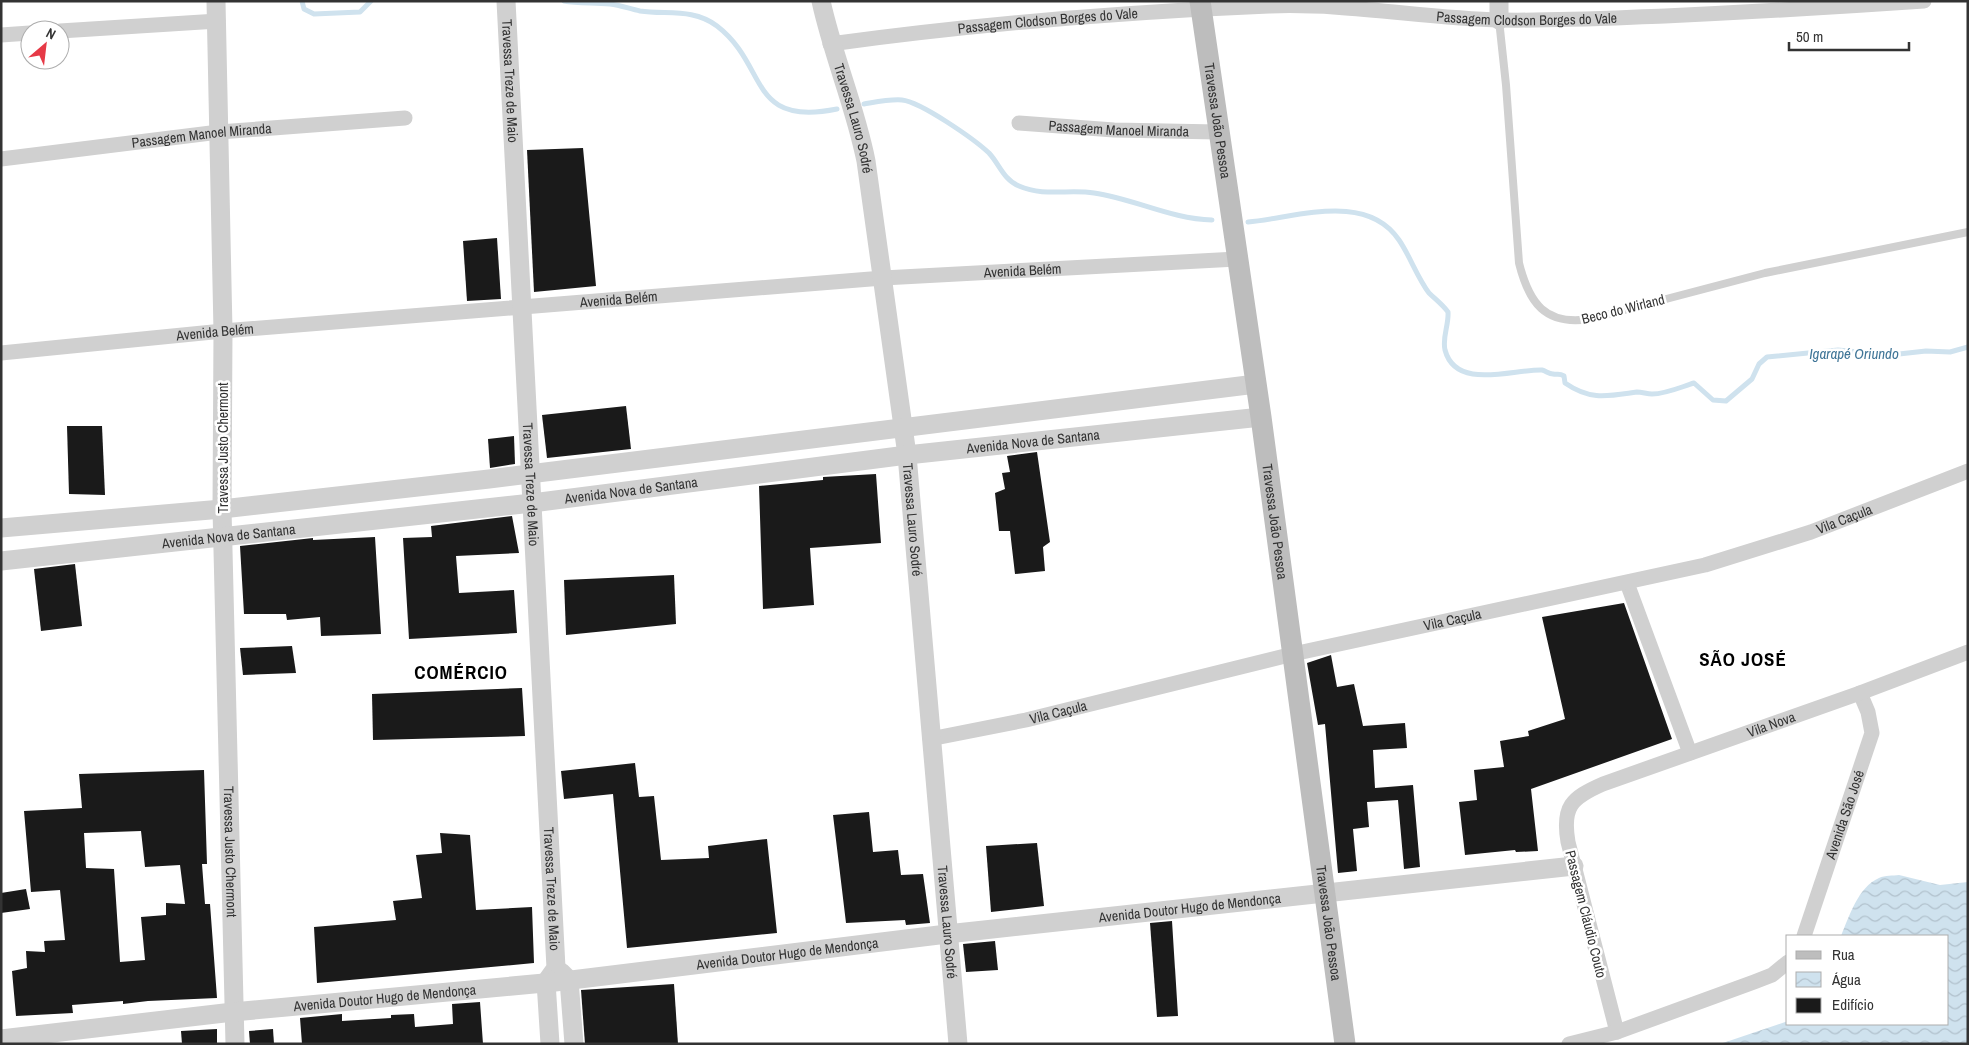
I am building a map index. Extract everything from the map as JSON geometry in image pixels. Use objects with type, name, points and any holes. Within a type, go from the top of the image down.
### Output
[{"type":"main road","name":"Travessa João Pessoa","points":[[1201,6],[1261,417],[1345,1044]]},
{"type":"street","name":"Travessa Justo Chermont","points":[[216,1],[218,21],[224,331],[222,535],[234,1044]]},
{"type":"street","name":"Travessa Treze de Maio","points":[[506,1],[520,307],[557,977],[550,1044]]},
{"type":"street","name":"Travessa Lauro Sodré","points":[[821,1],[830,44],[859,125],[869,177],[907,455],[930,739],[958,1044]]},
{"type":"street","name":"Passagem Clodson Borges do Vale","points":[[830,44],[928,31],[1201,6],[1313,5],[1499,11],[1606,18],[1828,4],[1924,1]]},
{"type":"street","points":[[70,30],[218,21]]},
{"type":"street","points":[[1,35],[20,34]]},
{"type":"street","name":"Passagem Manoel Miranda","points":[[1,159],[219,132],[404,118]]},
{"type":"street","name":"Passagem Manoel Miranda","points":[[1020,123],[1114,130],[1218,132]]},
{"type":"street","name":"Avenida Belém","points":[[1,353],[224,331],[883,278],[1237,259]]},
{"type":"street","name":"Avenida Nova de Santana","points":[[1,528],[222,509],[530,474],[903,426],[1044,412],[1256,384]]},
{"type":"street","points":[[1044,412],[1046,440]]},
{"type":"street","name":"Avenida Nova de Santana","points":[[1,561],[222,535],[532,503],[636,488],[907,455],[1261,417]]},
{"type":"street","points":[[700,453],[704,480]]},
{"type":"street","points":[[633,461],[636,488]]},
{"type":"street","name":"Vila Caçula","points":[[930,739],[1026,720],[1293,654],[1705,566],[1760,550],[1968,471]]},
{"type":"street","points":[[41,524],[44,556]]},
{"type":"street","points":[[1628,583],[1690,753]]},
{"type":"street","name":"Vila Nova","points":[[1577,798],[1603,784],[1860,693],[1968,652]]},
{"type":"street","name":"Avenida São José","points":[[1804,935],[1872,733],[1868,712],[1860,693]]},
{"type":"street","name":"Passagem Cláudio Couto","points":[[1577,798],[1566,813],[1565,825],[1617,1032]]},
{"type":"street","name":"Avenida Doutor Hugo de Mendonça","points":[[1,1040],[233,1012],[1574,866]]},
{"type":"street","points":[[1569,1044],[1617,1032],[1772,975],[1786,964]]},
{"type":"street","name":"Travessa Treze de Maio","points":[[557,977],[574,1044]]},
{"type":"lane","name":"Beco do Wirland","points":[[1499,11],[1519,263],[1522,277],[1536,304],[1556,319],[1573,322],[1590,319],[1765,273],[1968,232]]},
{"type":"water","points":[[1899,875],[1940,885],[1968,882],[1968,1044],[1720,1044],[1786,1022],[1786,1025],[1949,1025],[1949,935],[1841,935],[1855,903],[1865,888],[1872,882],[1886,876]]},
{"type":"building","points":[[583,148],[596,286],[534,292],[527,150]]},
{"type":"building","points":[[497,238],[501,299],[467,301],[463,241]]},
{"type":"building","points":[[626,406],[631,449],[547,458],[542,415]]},
{"type":"building","points":[[67,426],[102,426],[105,495],[69,494]]},
{"type":"building","points":[[514,436],[515,464],[490,468],[488,439]]},
{"type":"building","points":[[1037,452],[1050,542],[1043,547],[1045,571],[1015,574],[1010,531],[999,531],[995,493],[1005,489],[1002,473],[1010,472],[1007,456]]},
{"type":"building","points":[[876,474],[881,543],[810,548],[814,605],[763,609],[759,486],[823,480],[823,477]]},
{"type":"building","points":[[512,516],[519,553],[456,556],[459,593],[514,590],[517,633],[409,639],[403,538],[432,537],[431,526]]},
{"type":"building","points":[[375,537],[381,634],[321,636],[320,617],[287,620],[286,614],[244,614],[240,546],[313,538],[313,540]]},
{"type":"building","points":[[75,564],[82,626],[41,631],[34,569]]},
{"type":"building","points":[[674,575],[676,624],[566,635],[564,580]]},
{"type":"building","points":[[1624,603],[1672,739],[1531,789],[1538,851],[1516,852],[1515,850],[1465,855],[1459,802],[1477,800],[1474,770],[1504,767],[1500,741],[1529,736],[1528,731],[1565,719],[1542,617]]},
{"type":"building","points":[[292,646],[296,673],[243,675],[240,648]]},
{"type":"building","points":[[1331,655],[1337,687],[1354,684],[1363,726],[1405,723],[1407,748],[1373,750],[1375,788],[1413,785],[1420,867],[1404,869],[1398,800],[1367,802],[1369,827],[1353,829],[1357,871],[1338,873],[1325,724],[1318,725],[1307,663]]},
{"type":"building","points":[[522,688],[525,736],[373,740],[372,694]]},
{"type":"building","points":[[635,763],[639,797],[654,796],[661,860],[709,858],[708,846],[767,839],[777,933],[627,948],[613,794],[564,799],[561,771]]},
{"type":"building","points":[[204,770],[207,864],[202,864],[205,904],[210,904],[217,998],[123,1004],[123,1001],[72,1005],[73,1013],[16,1016],[12,971],[27,968],[26,951],[45,952],[44,941],[65,940],[60,890],[31,892],[24,811],[82,808],[79,774]],"holes":[[[141,831],[145,867],[180,865],[185,904],[166,903],[166,915],[141,917],[145,960],[120,962],[114,869],[86,868],[84,833]]]},
{"type":"building","points":[[869,812],[873,852],[898,850],[901,875],[923,874],[930,923],[906,925],[905,920],[846,923],[833,815]]},
{"type":"building","points":[[440,833],[470,835],[476,910],[532,907],[534,963],[317,983],[314,927],[396,920],[393,901],[422,898],[416,855],[442,853]]},
{"type":"building","points":[[1037,843],[1044,906],[991,912],[986,846]]},
{"type":"building","points":[[26,889],[30,909],[1,913],[1,893]]},
{"type":"building","points":[[1172,921],[1178,1016],[1157,1017],[1150,923]]},
{"type":"building","points":[[995,941],[998,970],[966,972],[963,944]]},
{"type":"building","points":[[674,984],[678,1044],[585,1044],[581,990]]},
{"type":"building","points":[[480,1002],[483,1044],[302,1044],[300,1018],[342,1014],[342,1021],[391,1018],[391,1015],[414,1014],[415,1027],[453,1024],[452,1004]]},
{"type":"building","points":[[217,1029],[217,1044],[182,1044],[181,1031]]},
{"type":"building","points":[[273,1029],[274,1044],[250,1044],[249,1031]]},
{"type":"waterway","points":[[302,1],[304,9],[314,14],[360,12],[371,1]]},
{"type":"waterway","name":"Igarapé Oriundo","points":[[564,1],[618,5],[640,11],[689,14],[708,20],[733,42],[745,58],[763,89],[773,101],[788,109],[808,112],[837,109]]},
{"type":"waterway","points":[[864,104],[902,100],[922,107],[972,139],[989,153],[1009,180],[1019,186],[1047,192],[1094,193],[1167,213],[1212,220]]},
{"type":"waterway","name":"Igarapé Oriundo","points":[[1248,222],[1329,211],[1349,212],[1368,216],[1385,225],[1399,240],[1429,293],[1448,312],[1444,340],[1445,350],[1451,363],[1461,370],[1473,374],[1487,375],[1542,370],[1552,374],[1560,374],[1564,376],[1565,383],[1574,389],[1592,395],[1608,396],[1637,392],[1657,394],[1694,383],[1713,400],[1726,401],[1752,379],[1759,364],[1767,357],[1838,350],[1890,355],[1926,351],[1950,352],[1968,347]]},
{"type":"district","name":"SÃO JOSÉ","points":[[1743,659]]},
{"type":"district","name":"COMÉRCIO","points":[[461,672]]}]
